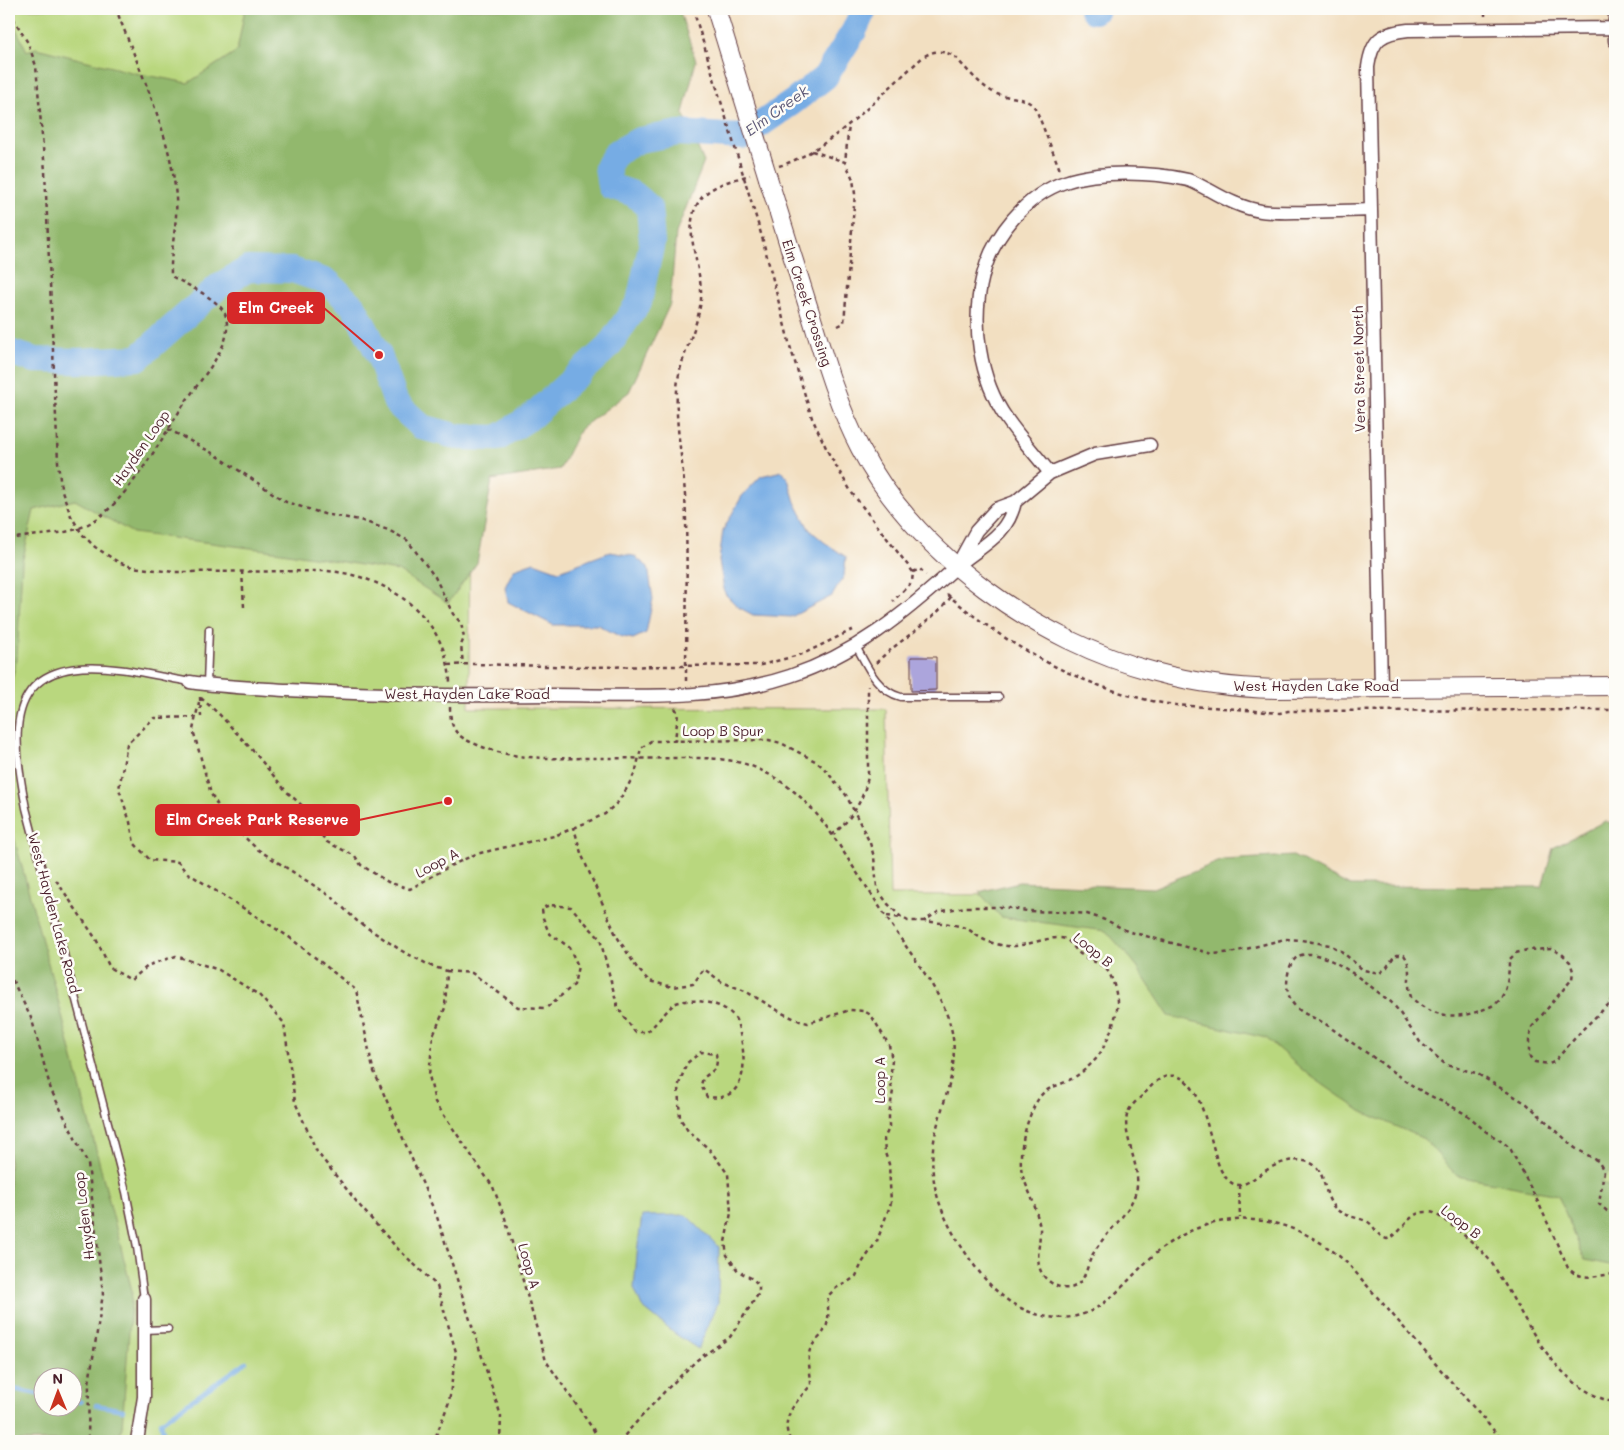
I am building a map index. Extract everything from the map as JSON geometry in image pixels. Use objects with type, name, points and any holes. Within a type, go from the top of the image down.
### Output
[{"type":"main road","name":"Elm Creek Crossing","points":[[716,9],[832,381],[850,427],[872,470],[894,502],[923,536],[956,566]]},
{"type":"main road","name":"West Hayden Lake Road","points":[[956,566],[1006,603],[1054,632],[1103,655],[1153,672],[1204,683],[1254,688],[1615,686]]},
{"type":"street","points":[[1615,9],[1615,41]]},
{"type":"street","name":"Vera Street North","points":[[1380,687],[1368,68],[1372,50],[1376,41],[1390,32],[1408,30],[1615,28]]},
{"type":"street","points":[[1050,473],[1007,418],[982,367],[978,296],[986,266],[997,240],[1016,215],[1038,197],[1064,182],[1100,175],[1147,174],[1190,181],[1234,203],[1260,211],[1371,210]]},
{"type":"street","points":[[956,566],[976,531],[996,509],[1015,502],[1050,473],[1095,454],[1150,445]]},
{"type":"street","points":[[956,566],[991,541],[1012,517],[1015,502]]},
{"type":"street","name":"West Hayden Lake Road","points":[[190,682],[338,693],[432,695],[723,692],[775,681],[809,670],[856,646],[904,613],[956,566]]},
{"type":"street","name":"West Hayden Lake Road","points":[[137,1441],[144,1397],[144,1299]]},
{"type":"lane","points":[[207,684],[209,629]]},
{"type":"lane","points":[[856,646],[871,672],[884,690],[891,695],[901,697],[999,697]]},
{"type":"lane","name":"West Hayden Lake Road","points":[[144,1299],[137,1247],[126,1192],[26,808],[19,766],[18,728],[22,707],[38,682],[68,668],[114,669],[190,682]]},
{"type":"lane","points":[[145,1330],[168,1329]]},
{"type":"path","name":"Hayden Loop","points":[[9,540],[70,532],[96,520],[124,492],[152,453],[223,344],[227,333],[226,316],[218,304],[172,277],[170,269],[176,199],[169,156],[154,108],[116,9]]},
{"type":"path","points":[[693,9],[762,237],[790,346],[812,418],[829,454],[852,493],[912,572],[912,582],[887,606]]},
{"type":"path","points":[[9,11],[28,43],[36,66],[46,171],[54,404],[61,488],[78,529],[87,540],[105,555],[132,567],[173,572],[314,570],[362,576],[405,600],[422,615],[440,642],[448,665],[451,688]]},
{"type":"path","points":[[838,326],[844,323],[855,208],[855,186],[851,172],[845,162],[849,125]]},
{"type":"path","points":[[812,150],[845,162]]},
{"type":"path","points":[[168,429],[216,454],[286,502],[324,514],[360,520],[388,530],[408,540],[435,577],[454,614],[461,623],[464,638],[461,645],[463,665]]},
{"type":"path","points":[[912,572],[920,569]]},
{"type":"path","points":[[242,571],[244,607]]},
{"type":"path","points":[[832,835],[842,828],[854,812],[866,789],[868,776],[868,685],[875,664],[888,651],[926,623],[951,597]]},
{"type":"path","points":[[448,665],[594,667],[761,664],[803,654],[834,640],[858,626]]},
{"type":"path","points":[[674,694],[674,707],[678,713],[675,741]]},
{"type":"path","name":"Loop A","points":[[599,1441],[594,1429],[546,1361],[505,1218],[493,1187],[435,1102],[429,1074],[433,1036],[445,1008],[447,970],[431,966],[402,951],[356,921],[332,897],[257,849],[226,819],[211,794],[193,730],[200,697],[220,715],[255,753],[286,791],[308,811],[315,827],[327,842],[355,856],[361,865],[388,882],[410,889],[452,865],[476,854],[554,836],[574,828],[581,853],[616,935],[637,968],[649,981],[672,987],[693,984],[704,969],[722,982],[745,990],[784,1014],[800,1021],[808,1023],[850,1010],[864,1011],[871,1016],[888,1045],[892,1060],[890,1083],[893,1091],[889,1114],[889,1128],[884,1139],[884,1146],[889,1164],[892,1202],[876,1241],[856,1276],[836,1288],[828,1296],[827,1309],[829,1318],[825,1331],[809,1353],[811,1386],[796,1402],[787,1416],[787,1434],[791,1441]]},
{"type":"path","points":[[449,704],[455,731],[459,736],[490,750],[531,758],[715,759],[759,769],[785,784],[802,798],[832,835],[934,990],[948,1016],[952,1030],[954,1050],[952,1078],[936,1132],[933,1159],[936,1191],[948,1226],[973,1264],[1002,1297],[1021,1309],[1046,1316],[1064,1318],[1085,1314],[1108,1301],[1146,1262],[1168,1244],[1191,1231],[1205,1225],[1240,1219],[1264,1220],[1314,1238],[1339,1255],[1368,1285],[1503,1441]]},
{"type":"path","points":[[196,717],[154,718],[127,744],[119,789],[130,822],[134,843],[150,860],[178,862],[186,872],[289,937],[356,990],[373,1069],[437,1217],[501,1416],[500,1441]]},
{"type":"path","name":"Loop B Spur","points":[[638,759],[642,748],[655,740],[760,739],[780,743],[816,761],[846,795],[870,843],[874,857],[877,887],[888,904],[904,919]]},
{"type":"path","points":[[574,828],[605,814],[618,802],[636,770],[638,759]]},
{"type":"path","points":[[56,879],[96,939],[110,968],[131,980],[149,965],[176,956],[219,970],[259,994],[284,1023],[295,1102],[317,1152],[360,1206],[397,1248],[437,1286],[456,1352],[449,1402],[434,1441]]},
{"type":"path","points":[[447,970],[472,973],[518,1007],[546,1008],[574,985],[578,966],[570,947],[549,933],[543,918],[542,908],[550,905],[571,907],[600,939],[618,1008],[635,1032],[648,1032],[673,1005],[694,1000],[717,1004],[736,1018],[744,1051],[744,1072],[741,1081],[727,1095],[714,1098],[707,1097],[701,1085],[703,1078],[715,1069],[718,1063],[716,1054],[701,1052],[687,1063],[678,1087],[680,1118],[688,1131],[709,1149],[728,1174],[731,1212],[725,1242],[727,1255],[738,1271],[753,1279],[759,1285],[759,1293],[730,1338],[697,1360],[673,1383],[620,1441]]},
{"type":"path","name":"Loop B","points":[[924,921],[938,912],[976,907],[1004,907],[1027,911],[1087,914],[1108,921],[1127,931],[1213,954],[1234,952],[1285,939],[1318,942],[1340,950],[1363,970],[1371,972],[1384,970],[1395,956],[1400,954],[1404,955],[1409,965],[1408,981],[1411,997],[1428,1010],[1453,1016],[1475,1013],[1492,1007],[1498,1002],[1503,996],[1509,972],[1509,960],[1516,953],[1527,950],[1551,949],[1562,954],[1570,962],[1573,971],[1572,979],[1530,1032],[1529,1056],[1535,1062],[1544,1064],[1554,1062],[1561,1056],[1584,1028],[1612,1000],[1615,990]]},
{"type":"path","points":[[885,915],[916,922],[924,921]]},
{"type":"path","name":"Loop B","points":[[924,921],[964,927],[986,941],[1004,946],[1029,944],[1054,938],[1066,940],[1080,954],[1099,963],[1106,969],[1112,980],[1117,1009],[1104,1046],[1094,1061],[1079,1074],[1042,1094],[1034,1108],[1023,1142],[1022,1172],[1032,1197],[1040,1227],[1039,1262],[1042,1273],[1050,1282],[1067,1288],[1073,1288],[1080,1283],[1094,1252],[1129,1206],[1137,1186],[1134,1158],[1127,1127],[1127,1114],[1131,1107],[1156,1082],[1165,1077],[1174,1076],[1182,1078],[1198,1098],[1204,1110],[1214,1154],[1221,1171],[1230,1182],[1239,1185],[1250,1182],[1278,1164],[1302,1160],[1314,1164],[1321,1172],[1326,1194],[1338,1211],[1350,1217],[1368,1222],[1378,1236],[1384,1239],[1393,1237],[1416,1214],[1434,1213],[1474,1244],[1487,1257],[1540,1344],[1558,1368],[1581,1388],[1615,1403]]},
{"type":"path","points":[[1615,1212],[1605,1210],[1599,1204],[1604,1171],[1598,1161],[1574,1148],[1527,1104],[1476,1073],[1446,1065],[1420,1042],[1390,1002],[1343,967],[1314,954],[1299,955],[1294,959],[1289,970],[1287,982],[1290,1001],[1298,1010],[1320,1020],[1410,1084],[1468,1116],[1485,1131],[1504,1143],[1511,1150],[1539,1204],[1568,1268],[1572,1272],[1587,1277],[1615,1274]]},
{"type":"path","name":"Hayden Loop","points":[[9,973],[32,1020],[51,1090],[88,1164],[103,1294],[89,1383],[88,1441]]},
{"type":"path","points":[[1239,1185],[1240,1219]]},
{"type":"green space","points":[[9,9],[472,9],[469,708],[886,709],[890,895],[1615,893],[1615,1441],[9,1441]]},
{"type":"green space","points":[[245,9],[679,9],[696,61],[683,113],[704,162],[676,233],[670,304],[629,392],[580,429],[560,469],[492,480],[477,563],[448,603],[398,571],[282,552],[133,533],[75,500],[34,510],[22,563],[17,659],[9,691],[9,19],[27,51],[36,48],[135,73],[188,83],[237,51]]},
{"type":"green space","points":[[1605,821],[1615,825],[1615,1165],[1600,1182],[1615,1189],[1615,1266],[1585,1260],[1558,1195],[1457,1176],[1424,1139],[1361,1111],[1305,1072],[1266,1038],[1169,1016],[1133,961],[1106,931],[1001,917],[979,892],[1019,882],[1153,888],[1223,860],[1293,856],[1350,886],[1542,887],[1553,848]]},
{"type":"green space","points":[[9,828],[12,830],[58,1000],[132,1291],[122,1427],[118,1441],[9,1441]]},
{"type":"water","points":[[782,471],[788,479],[795,502],[809,529],[846,557],[844,576],[832,596],[791,617],[753,615],[738,607],[725,594],[719,561],[723,530],[742,496],[761,476]]},
{"type":"water","points":[[610,552],[634,556],[648,567],[653,599],[646,633],[633,639],[619,636],[598,625],[553,625],[508,602],[505,587],[514,569],[534,562],[559,571]]},
{"type":"water","points":[[686,1215],[719,1247],[718,1303],[698,1349],[674,1333],[642,1307],[634,1288],[642,1216]]},
{"type":"building","points":[[911,657],[936,657],[936,690],[911,691]]},
{"type":"waterway","name":"Elm Creek","points":[[9,352],[35,360],[78,361],[138,358],[219,286],[248,269],[292,270],[328,282],[354,307],[379,355],[396,403],[422,427],[459,437],[498,438],[532,416],[608,347],[639,302],[652,242],[649,207],[634,194],[610,186],[607,167],[616,153],[639,140],[679,133],[742,137],[793,102],[825,77],[854,31],[864,9]]},
{"type":"waterway","name":"Elm Creek","points":[[1092,9],[1094,11],[1097,9]]},
{"type":"waterway","points":[[165,1441],[161,1422],[246,1362]]},
{"type":"waterway","points":[[9,1388],[32,1393]]},
{"type":"waterway","points":[[96,1405],[123,1410]]},
{"type":"place","name":"Elm Creek","points":[[379,355]]},
{"type":"place","name":"Elm Creek Park Reserve","points":[[448,801]]}]
